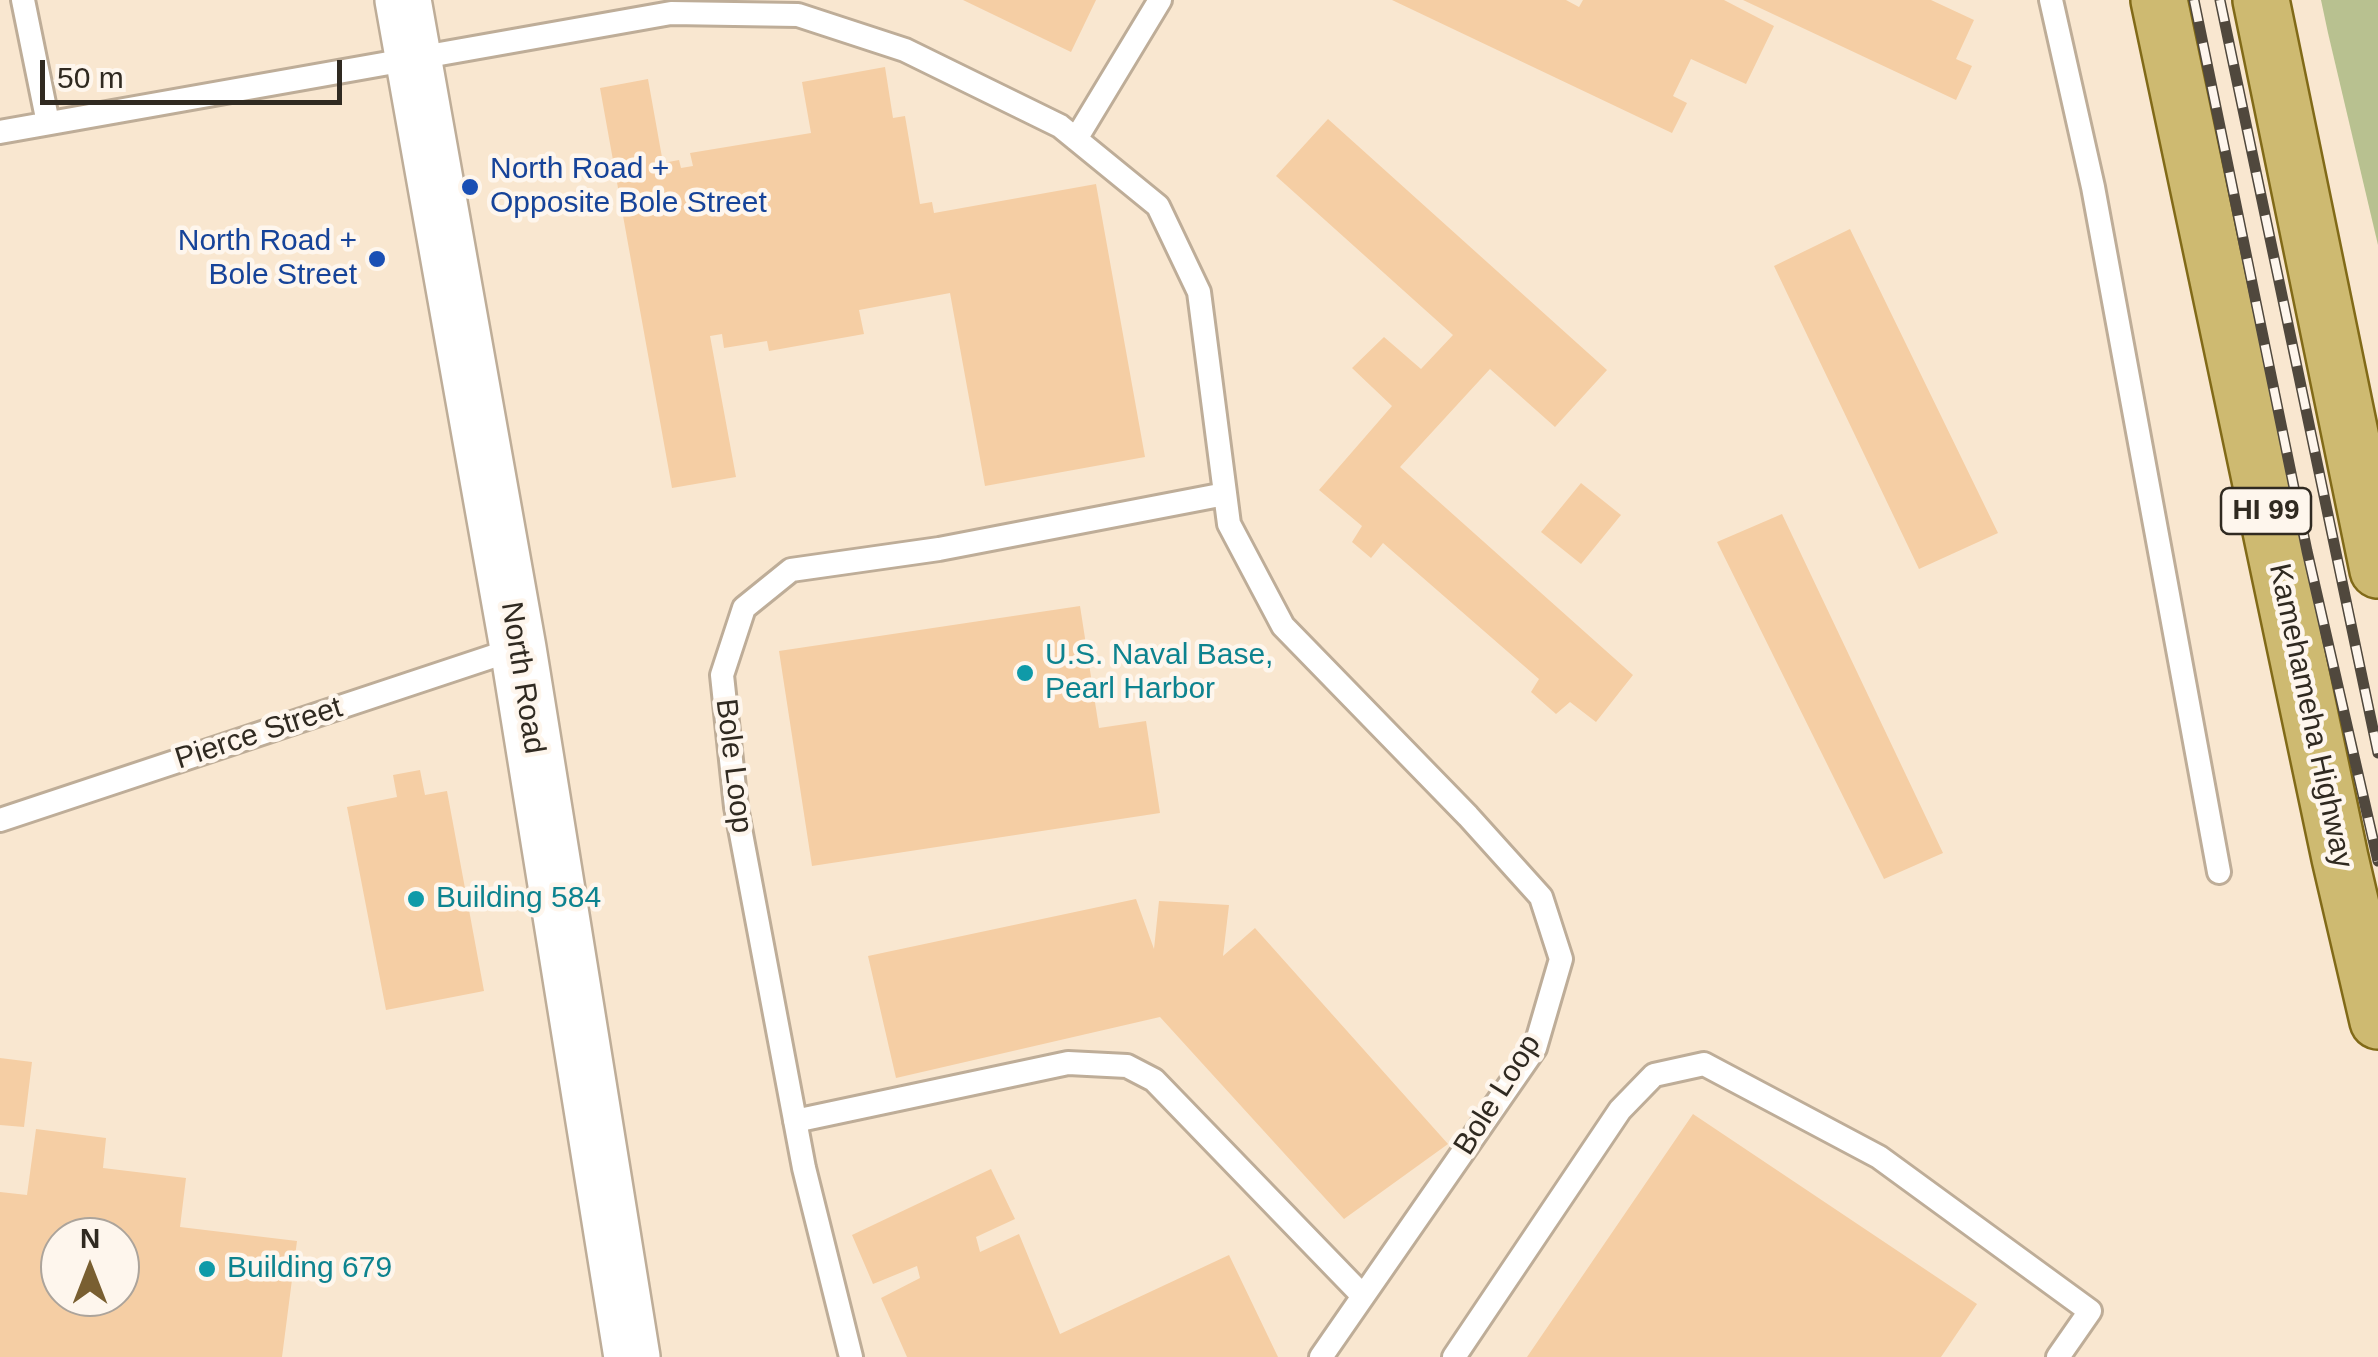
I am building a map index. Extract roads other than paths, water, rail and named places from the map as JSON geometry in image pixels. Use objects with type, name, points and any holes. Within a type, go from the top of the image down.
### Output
[{"type":"main road","name":"Kamehameha Highway","points":[[2159,0],[2378,1021]]},
{"type":"main road","points":[[2261,0],[2378,570]]},
{"type":"street","name":"North Road","points":[[403,0],[518,648],[632,1357]]},
{"type":"lane","points":[[23,0],[48,123]]},
{"type":"lane","points":[[1076,140],[1160,0]]},
{"type":"lane","points":[[2051,0],[2108,264],[2219,872]]},
{"type":"lane","name":"Bole Loop","points":[[0,132],[671,13],[798,15],[905,50],[1060,126],[1158,206],[1199,292],[1230,524],[1283,626],[1468,816],[1540,897],[1561,959],[1535,1048],[1321,1357]]},
{"type":"lane","name":"Bole Loop","points":[[851,1357],[795,1121],[736,808],[722,675],[744,608],[791,570],[938,549],[1225,494]]},
{"type":"lane","name":"Pierce Street","points":[[0,820],[518,648]]},
{"type":"lane","points":[[795,1121],[1068,1063],[1127,1066],[1154,1080],[1363,1296]]},
{"type":"lane","points":[[1454,1357],[1620,1110],[1654,1075],[1704,1064],[1878,1157],[2090,1311],[2058,1357]]},
{"type":"railway","points":[[2194,0],[2307,551],[2378,861]]},
{"type":"railway","points":[[2220,0],[2378,753]]},
{"type":"place","name":"North Road + Opposite Bole Street","points":[[470,187]]},
{"type":"place","name":"North Road + Bole Street","points":[[377,259]]},
{"type":"place","name":"U.S. Naval Base, Pearl Harbor","points":[[1025,673]]},
{"type":"place","name":"Building 584","points":[[416,899]]},
{"type":"place","name":"Building 679","points":[[207,1269]]}]
